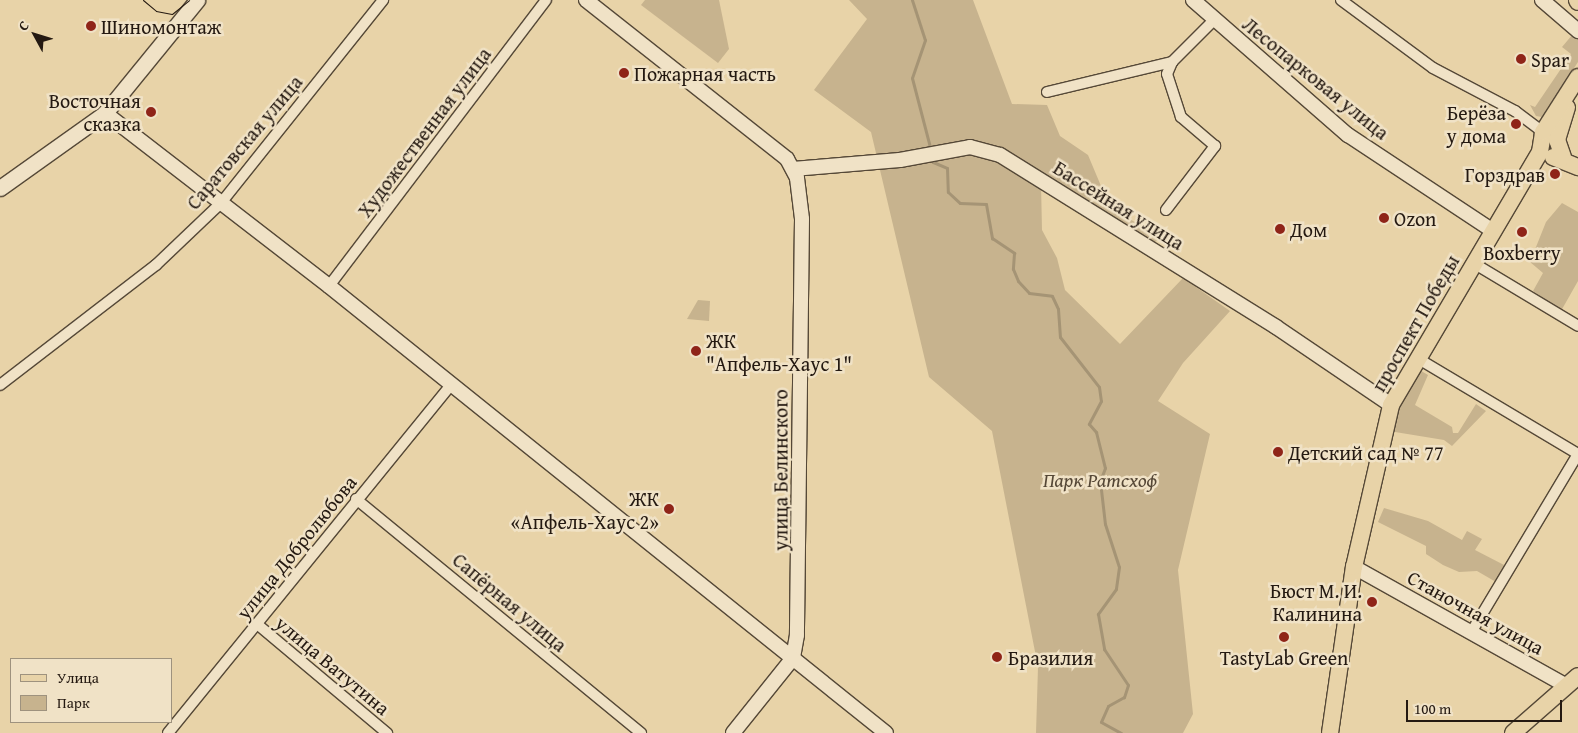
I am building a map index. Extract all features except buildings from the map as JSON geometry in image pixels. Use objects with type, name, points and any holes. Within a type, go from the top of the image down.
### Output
[{"type":"main road","points":[[0,188],[105,113],[197,0]]},
{"type":"main road","name":"проспект Победы","points":[[1330,733],[1354,567],[1391,405],[1416,358],[1475,264],[1530,170],[1540,152],[1543,132],[1578,77]]},
{"type":"main road","points":[[1578,90],[1560,124],[1557,146],[1563,157],[1578,167]]},
{"type":"main road","points":[[1530,170],[1544,159],[1563,157]]},
{"type":"main road","points":[[1512,733],[1574,685]]},
{"type":"street","name":"Саратовская улица","points":[[0,385],[149,271],[221,203],[383,0]]},
{"type":"street","name":"Художественная улица","points":[[329,286],[546,0]]},
{"type":"street","points":[[586,0],[790,164]]},
{"type":"street","name":"Лесопарковая улица","points":[[1193,0],[1348,135],[1493,231]]},
{"type":"street","points":[[1341,0],[1433,68],[1515,111],[1543,132]]},
{"type":"street","points":[[1542,0],[1578,31]]},
{"type":"street","points":[[1166,210],[1215,146],[1181,117],[1167,74],[1172,62],[1214,20]]},
{"type":"street","points":[[1047,92],[1172,62]]},
{"type":"street","points":[[105,113],[329,286],[886,733]]},
{"type":"street","name":"Бассейная улица","points":[[790,164],[900,160],[970,148],[1000,155],[1276,327],[1391,405]]},
{"type":"street","name":"улица Белинского","points":[[790,164],[802,219],[801,522],[793,658]]},
{"type":"street","points":[[1475,264],[1578,326]]},
{"type":"street","points":[[1416,358],[1578,454],[1472,631]]},
{"type":"street","name":"улица Добролюбова","points":[[173,731],[356,499],[452,384]]},
{"type":"street","name":"Сапёрная улица","points":[[356,499],[641,733]]},
{"type":"street","name":"Станочная улица","points":[[1354,567],[1574,685]]},
{"type":"street","name":"улица Ватутина","points":[[256,624],[387,733]]},
{"type":"street","points":[[733,733],[793,658]]},
{"type":"green space","points":[[645,0],[719,0],[729,49],[718,63],[641,5]]},
{"type":"green space","name":"Парк Ратсхоф","points":[[849,0],[973,0],[1012,104],[1047,105],[1060,136],[1088,155],[1101,186],[1100,201],[1161,238],[1152,244],[1041,184],[1042,230],[1057,258],[1065,290],[1120,344],[1183,278],[1230,311],[1183,363],[1158,401],[1210,434],[1178,570],[1193,714],[1183,733],[1036,733],[1038,667],[992,431],[929,377],[871,132],[814,90],[867,19]]},
{"type":"green space","points":[[1573,34],[1578,38],[1578,62],[1542,117],[1536,116],[1530,105],[1535,107],[1571,54],[1562,47]]},
{"type":"green space","points":[[1562,203],[1578,212],[1578,281],[1561,311],[1533,291],[1543,273],[1530,262],[1546,222]]},
{"type":"green space","points":[[698,300],[710,301],[709,321],[687,319]]},
{"type":"green space","points":[[1416,368],[1428,375],[1415,405],[1452,427],[1453,433],[1458,433],[1476,404],[1486,411],[1452,446],[1444,440],[1389,431],[1396,404]]},
{"type":"green space","points":[[1384,508],[1428,521],[1462,540],[1467,531],[1482,539],[1475,550],[1506,566],[1496,582],[1477,571],[1459,572],[1443,565],[1426,554],[1426,546],[1378,522]]},
{"type":"waterway","points":[[912,0],[925,40],[912,78],[931,151]]},
{"type":"waterway","points":[[932,157],[933,162],[947,168],[948,192],[960,203],[986,204],[992,238],[1014,253],[1013,269],[1018,281],[1029,293],[1052,296],[1058,309],[1060,337],[1099,387],[1101,401],[1089,424],[1096,432],[1105,468],[1100,481],[1105,524],[1119,567],[1116,589],[1098,614],[1104,649],[1128,685],[1124,697],[1108,706],[1101,722],[1121,733]]},
{"type":"tram line","points":[[143,0],[156,11],[172,14],[189,0]]},
{"type":"place","name":"Шиномонтаж","points":[[91,26]]},
{"type":"place","name":"Spar","points":[[1521,59]]},
{"type":"place","name":"Пожарная часть","points":[[624,73]]},
{"type":"place","name":"Восточная сказка","points":[[151,112]]},
{"type":"place","name":"Берёза у дома","points":[[1516,124]]},
{"type":"place","name":"Горздрав","points":[[1555,174]]},
{"type":"place","name":"Ozon","points":[[1384,218]]},
{"type":"place","name":"Дом","points":[[1280,229]]},
{"type":"place","name":"Boxberry","points":[[1522,232]]},
{"type":"place","name":"ЖК \"Апфель-Хаус 1\"","points":[[696,351]]},
{"type":"place","name":"Детский сад № 77","points":[[1278,452]]},
{"type":"place","name":"ЖК «Апфель-Хаус 2»","points":[[669,509]]},
{"type":"place","name":"Бюст М. И. Калинина","points":[[1372,602]]},
{"type":"place","name":"TastyLab Green","points":[[1284,637]]},
{"type":"place","name":"Бразилия","points":[[997,657]]}]
